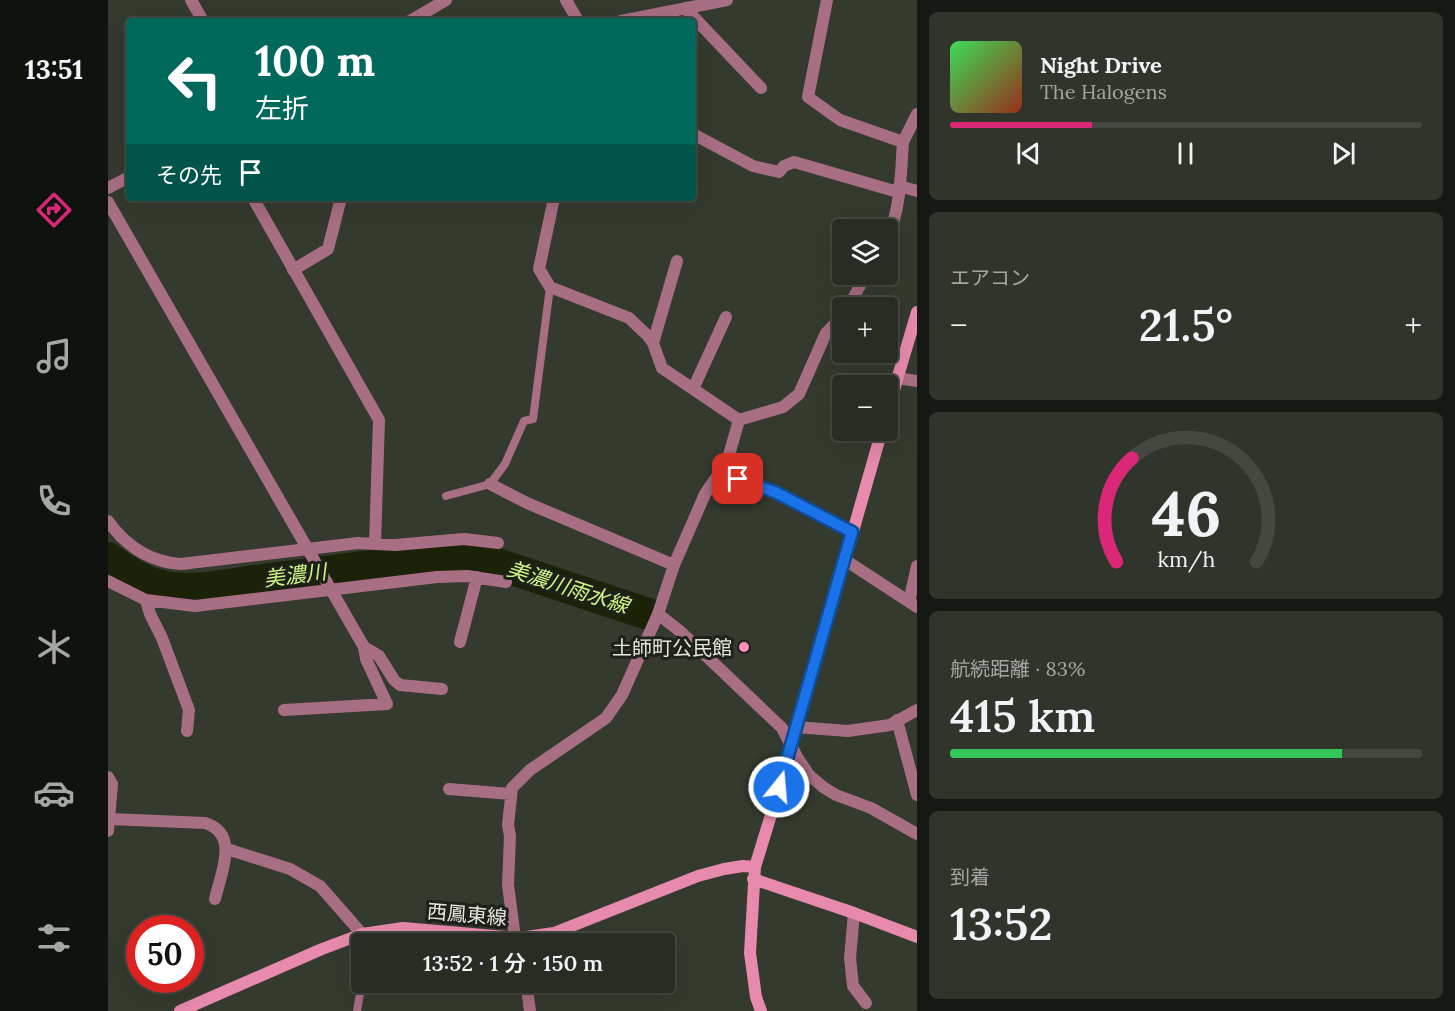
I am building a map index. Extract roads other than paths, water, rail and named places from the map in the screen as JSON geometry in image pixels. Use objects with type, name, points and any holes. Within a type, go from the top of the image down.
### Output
[{"type":"main road","points":[[898,375],[916,312]]},
{"type":"main road","points":[[761,1011],[756,997],[750,953],[754,873],[879,441]]},
{"type":"main road","name":"西鳳東線","points":[[554,933],[698,876],[743,866],[754,873],[916,937]]},
{"type":"main road","name":"西鳳東線","points":[[385,933],[403,928],[451,933]]},
{"type":"main road","name":"西鳳東線","points":[[180,1011],[322,949],[351,942]]},
{"type":"street","points":[[191,0],[201,18]]},
{"type":"street","points":[[415,18],[446,0]]},
{"type":"street","points":[[566,0],[576,18]]},
{"type":"street","points":[[636,18],[727,0]]},
{"type":"street","points":[[827,0],[808,97],[840,120],[903,142]]},
{"type":"street","points":[[685,8],[694,18]]},
{"type":"street","points":[[696,20],[761,88]]},
{"type":"street","points":[[893,219],[899,189],[903,142],[916,114]]},
{"type":"street","points":[[696,136],[753,166],[779,172],[784,166],[794,162],[899,189],[916,191]]},
{"type":"street","points":[[108,188],[126,179]]},
{"type":"street","points":[[255,201],[380,420],[375,544]]},
{"type":"street","points":[[293,270],[328,249],[340,201]]},
{"type":"street","points":[[553,201],[539,269],[550,287],[629,318],[653,343],[662,368],[739,420]]},
{"type":"street","points":[[108,202],[364,647],[366,659],[387,704],[284,710]]},
{"type":"street","points":[[653,343],[677,261]]},
{"type":"street","points":[[693,389],[726,317]]},
{"type":"street","points":[[739,420],[783,407],[799,394],[826,333],[832,327]]},
{"type":"street","points":[[898,378],[916,381]]},
{"type":"street","points":[[517,933],[508,885],[510,836],[508,825],[514,785],[530,770],[609,715],[622,695],[658,614],[674,566],[705,494],[727,462],[739,420]]},
{"type":"street","points":[[719,473],[775,492],[852,532]]},
{"type":"street","points":[[490,484],[527,503],[674,566]]},
{"type":"street","points":[[108,521],[135,549],[153,559],[172,564],[202,563],[358,543],[395,545],[464,539],[498,543]]},
{"type":"street","points":[[845,560],[913,605],[916,566]]},
{"type":"street","points":[[108,581],[146,600],[195,606],[329,585],[437,577],[477,577],[506,582]]},
{"type":"street","points":[[460,642],[477,577]]},
{"type":"street","points":[[146,600],[189,710],[188,731]]},
{"type":"street","points":[[658,614],[681,632],[782,728],[809,775],[823,787],[836,795],[871,808],[916,834]]},
{"type":"street","points":[[364,647],[379,656],[394,680],[400,685],[442,689]]},
{"type":"street","points":[[796,727],[848,731],[890,725],[916,710]]},
{"type":"street","points":[[897,720],[916,795]]},
{"type":"street","points":[[108,777],[112,784],[109,825],[205,823],[215,826],[223,834],[227,849],[215,899]]},
{"type":"street","points":[[449,789],[511,794]]},
{"type":"street","points":[[227,849],[290,869],[320,886],[358,933]]},
{"type":"street","points":[[854,913],[850,958],[853,986],[866,1003]]},
{"type":"street","points":[[528,993],[530,1011]]},
{"type":"lane","points":[[446,496],[490,484],[505,464],[524,421],[533,419],[550,287]]},
{"type":"lane","points":[[357,1011],[360,993]]},
{"type":"waterway","name":"美濃川","points":[[108,558],[147,581],[185,589],[445,557],[473,558],[648,614]]},
{"type":"place","name":"土師町公民館","points":[[744,647]]},
{"type":"water label","name":"美濃川雨水線","points":[[568,587]]}]
